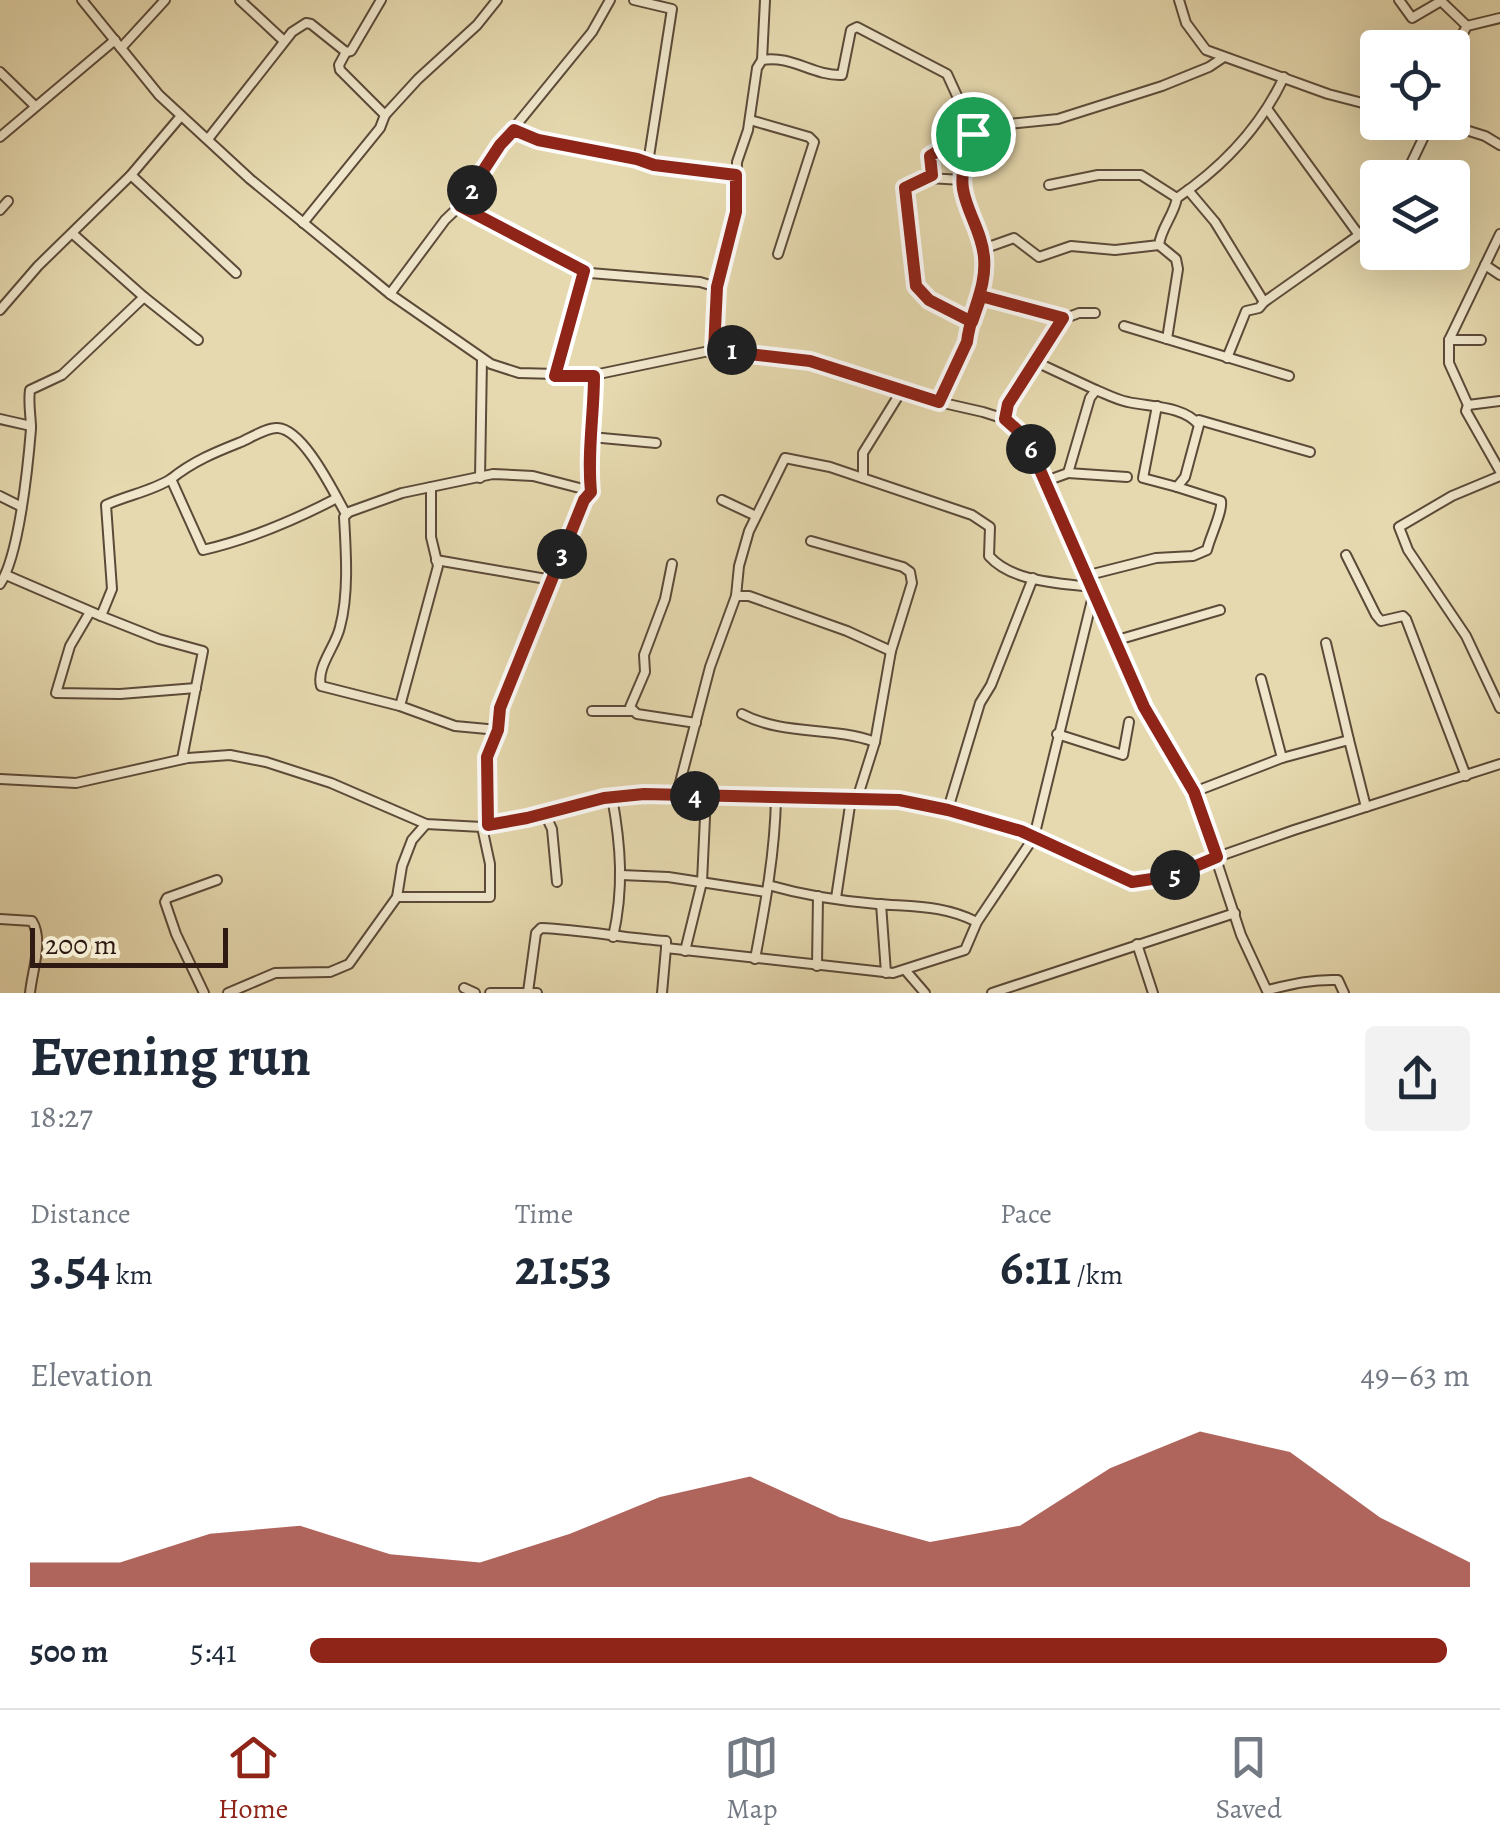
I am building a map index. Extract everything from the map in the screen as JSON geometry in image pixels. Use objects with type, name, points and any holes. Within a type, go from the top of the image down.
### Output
[{"type":"street","points":[[82,0],[148,82],[181,116],[390,294],[482,359],[520,374],[555,376],[594,376],[714,350],[810,361],[1005,419],[1026,438],[1161,741],[1194,792],[1241,936],[1268,992],[1303,980],[1331,979],[1338,980],[1344,993]]},
{"type":"street","points":[[0,137],[118,44],[165,0]]},
{"type":"street","points":[[240,0],[284,41]]},
{"type":"street","points":[[365,0],[379,3],[339,65],[385,115]]},
{"type":"street","points":[[303,223],[380,128],[385,115],[418,78],[478,24],[496,0]]},
{"type":"street","points":[[390,294],[445,220],[460,206],[500,145],[592,32],[610,0]]},
{"type":"street","points":[[634,0],[672,10],[648,163]]},
{"type":"street","points":[[714,350],[717,287],[736,212],[736,175],[750,120],[756,68],[762,60],[765,0]]},
{"type":"street","points":[[1180,0],[1194,36],[1206,50],[1360,103]]},
{"type":"street","points":[[1399,0],[1412,18],[1440,0],[1468,26]]},
{"type":"street","points":[[1466,30],[1468,26],[1500,18]]},
{"type":"street","points":[[208,139],[284,41],[306,23],[346,52]]},
{"type":"street","points":[[762,60],[777,58],[842,76],[851,30],[857,27],[947,74],[975,136],[962,180],[983,248],[984,281],[967,342],[939,402]]},
{"type":"street","points":[[930,178],[930,156],[967,133],[975,136],[1008,124],[1058,119],[1162,86],[1224,58]]},
{"type":"street","points":[[0,72],[35,106]]},
{"type":"street","points":[[1176,198],[1238,148],[1268,110],[1284,76]]},
{"type":"street","points":[[1227,358],[1246,311],[1259,308],[1359,235],[1268,110]]},
{"type":"street","points":[[0,310],[38,266],[131,176],[181,116]]},
{"type":"street","points":[[750,120],[809,137],[814,142],[778,254]]},
{"type":"street","points":[[514,130],[538,140],[648,163],[736,175]]},
{"type":"street","points":[[1470,131],[1500,145]]},
{"type":"street","points":[[1049,185],[1098,176],[1141,174],[1176,198]]},
{"type":"street","points":[[131,176],[236,273]]},
{"type":"street","points":[[962,180],[930,178],[905,188],[914,281],[929,300],[972,322]]},
{"type":"street","points":[[1188,190],[1215,222],[1264,302]]},
{"type":"street","points":[[1159,245],[1176,198]]},
{"type":"street","points":[[0,210],[8,202]]},
{"type":"street","points":[[460,206],[584,271],[717,287]]},
{"type":"street","points":[[73,234],[198,340]]},
{"type":"street","points":[[1500,234],[1450,340],[1448,363],[1468,405],[1466,411],[1500,474],[1399,527],[1408,550],[1466,636],[1500,708]]},
{"type":"street","points":[[983,248],[1014,238],[1039,257],[1070,246],[1115,250],[1159,245],[1176,259],[1178,269],[1167,338]]},
{"type":"street","points":[[1485,265],[1500,275]]},
{"type":"street","points":[[555,376],[584,271]]},
{"type":"street","points":[[981,296],[1063,318],[1095,313]]},
{"type":"street","points":[[0,584],[12,553],[20,506],[31,426],[30,390],[62,375],[144,297]]},
{"type":"street","points":[[1005,419],[1008,404],[1063,318]]},
{"type":"street","points":[[1124,326],[1288,376]]},
{"type":"street","points":[[1450,340],[1481,340]]},
{"type":"street","points":[[480,478],[482,359]]},
{"type":"street","points":[[1036,362],[1126,402],[1158,406],[1310,452]]},
{"type":"street","points":[[397,897],[490,897],[485,826],[487,757],[498,730],[500,708],[584,500],[591,492],[588,467],[594,376]]},
{"type":"street","points":[[863,478],[862,453],[902,390]]},
{"type":"street","points":[[1068,473],[1090,398],[1096,390]]},
{"type":"street","points":[[1468,405],[1500,401]]},
{"type":"street","points":[[1085,576],[1208,550],[1211,530],[1222,510],[1221,501],[1143,478],[1158,406]]},
{"type":"street","points":[[0,420],[31,426]]},
{"type":"street","points":[[1177,487],[1185,478],[1200,432],[1197,420]]},
{"type":"street","points":[[101,616],[112,590],[106,505],[156,488],[193,462],[276,427],[291,432],[307,450],[346,514],[344,608],[340,629],[319,680],[325,690],[400,706],[455,726],[498,730]]},
{"type":"street","points":[[591,436],[656,443]]},
{"type":"street","points":[[677,794],[710,667],[736,596],[739,566],[756,516],[786,458],[863,478],[972,515],[990,527],[989,556],[1004,569],[1092,591]]},
{"type":"street","points":[[1046,480],[1068,473],[1126,476]]},
{"type":"street","points":[[346,514],[402,493],[493,474],[533,476],[591,492]]},
{"type":"street","points":[[172,478],[203,550],[291,522],[336,498]]},
{"type":"street","points":[[400,706],[438,566],[430,537],[431,487]]},
{"type":"street","points":[[0,496],[20,506]]},
{"type":"street","points":[[722,500],[756,516]]},
{"type":"street","points":[[811,540],[903,567],[910,572],[912,582],[891,651],[875,742],[854,801],[836,898]]},
{"type":"street","points":[[0,549],[12,553]]},
{"type":"street","points":[[1346,554],[1376,616],[1381,621],[1403,616],[1406,619],[1466,776]]},
{"type":"street","points":[[436,560],[552,580]]},
{"type":"street","points":[[632,711],[630,707],[645,672],[644,655],[665,598],[672,564]]},
{"type":"street","points":[[6,575],[158,639],[204,651],[182,758]]},
{"type":"street","points":[[948,810],[980,703],[991,685],[1033,578]]},
{"type":"street","points":[[666,948],[886,973],[906,971],[965,950],[977,922],[1034,836],[1092,591]]},
{"type":"street","points":[[736,596],[749,596],[891,651]]},
{"type":"street","points":[[1114,641],[1220,610]]},
{"type":"street","points":[[90,612],[70,646],[56,693],[120,694],[196,688]]},
{"type":"street","points":[[1326,643],[1366,807]]},
{"type":"street","points":[[1261,679],[1282,758]]},
{"type":"street","points":[[1490,689],[1500,681]]},
{"type":"street","points":[[592,712],[632,711],[696,723]]},
{"type":"street","points":[[742,714],[761,724],[812,733],[855,735],[875,742]]},
{"type":"street","points":[[1057,734],[1123,756],[1129,722]]},
{"type":"street","points":[[1194,792],[1282,758],[1349,740]]},
{"type":"street","points":[[0,779],[76,783],[182,758],[230,756],[266,762],[331,784],[426,824],[485,826],[612,798],[677,794],[899,800],[1034,836],[1132,882],[1172,876],[1217,857],[1500,764]]},
{"type":"street","points":[[685,951],[702,882],[706,796]]},
{"type":"street","points":[[612,798],[621,875],[613,938]]},
{"type":"street","points":[[755,960],[773,863],[776,798]]},
{"type":"street","points":[[545,814],[552,829],[557,882]]},
{"type":"street","points":[[228,993],[276,974],[330,972],[349,964],[397,897],[402,866],[412,840],[426,824]]},
{"type":"street","points":[[621,875],[936,907],[977,922]]},
{"type":"street","points":[[204,993],[165,902],[216,880]]},
{"type":"street","points":[[817,966],[818,896]]},
{"type":"street","points":[[881,904],[886,973]]},
{"type":"street","points":[[992,993],[1235,913]]},
{"type":"street","points":[[0,919],[32,921],[37,926],[30,993]]},
{"type":"street","points":[[528,992],[538,930],[556,929],[666,941],[662,993]]},
{"type":"street","points":[[1137,944],[1152,993]]},
{"type":"street","points":[[906,971],[925,993]]},
{"type":"street","points":[[464,988],[475,993]]},
{"type":"street","points":[[490,993],[537,993]]},
{"type":"route","points":[[973,134],[963,168],[963,190],[980,232],[984,281],[979,304],[970,328],[968,331],[967,342],[939,402],[810,361],[714,350],[717,287],[736,212],[736,175],[654,165],[538,140],[514,130],[500,145],[460,206],[584,271],[555,376],[594,376],[594,402],[588,467],[591,492],[584,500],[500,708],[498,730],[487,757],[488,825],[604,798],[644,794],[856,802],[899,800],[1021,831],[1132,882],[1172,876],[1217,857],[1194,792],[1144,707],[1026,438],[1005,419],[1008,404],[1063,318],[981,296],[979,304],[972,322],[929,300],[914,281],[905,188],[930,178],[930,156],[967,133],[973,134]]}]
